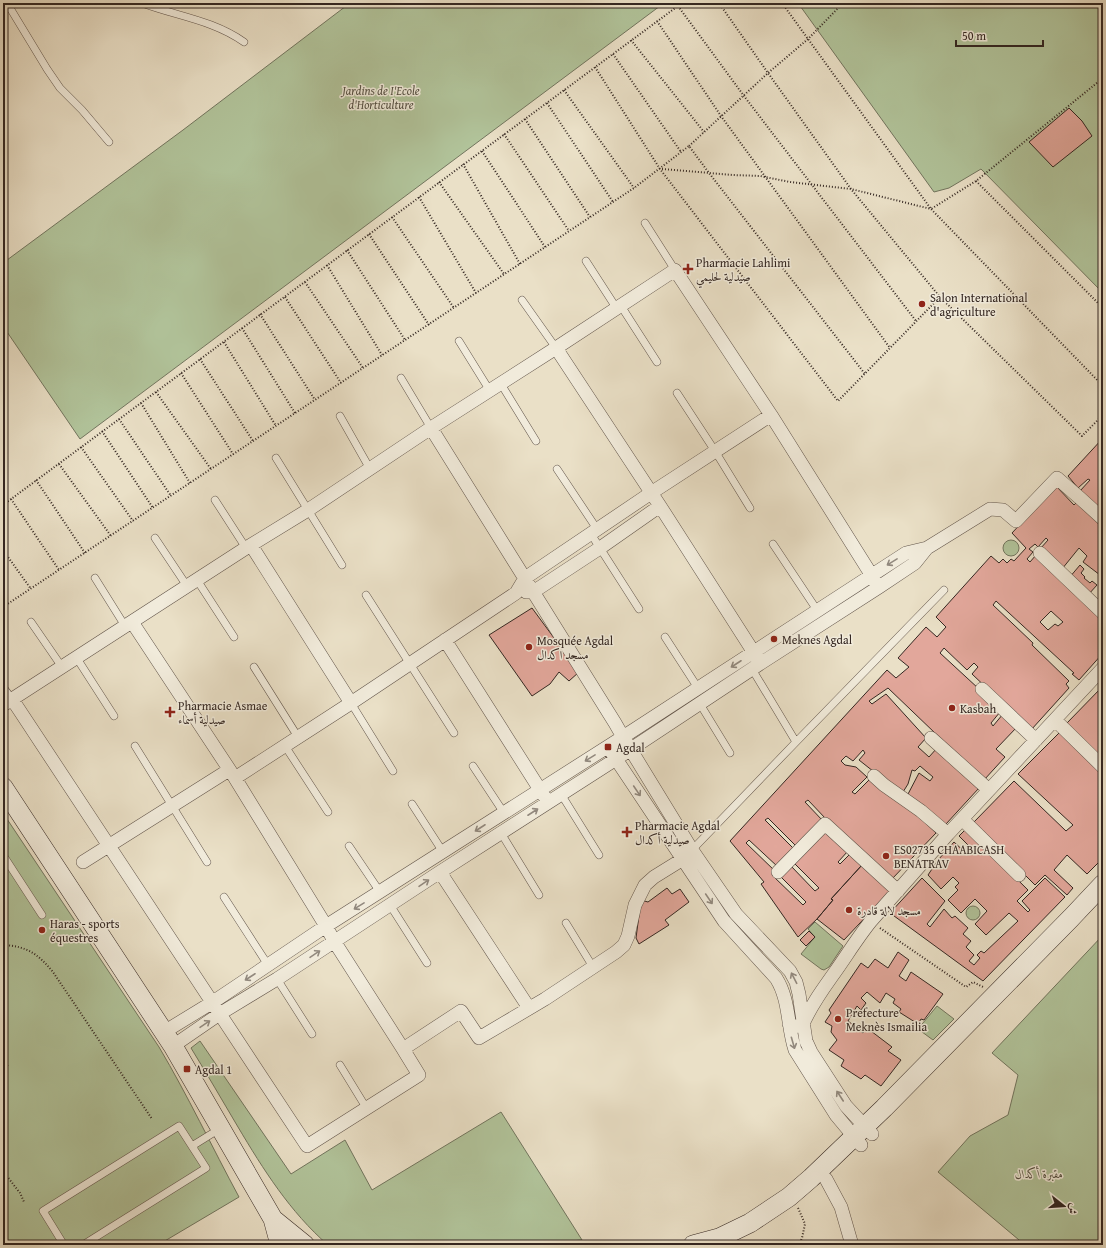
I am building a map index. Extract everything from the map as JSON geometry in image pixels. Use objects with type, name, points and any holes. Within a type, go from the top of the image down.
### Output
[{"type":"main road","points":[[3,786],[168,1039],[273,1219],[280,1245]]},
{"type":"main road","points":[[731,1245],[753,1234],[796,1206],[826,1179],[863,1136],[884,1108],[1103,884]]},
{"type":"main road","points":[[693,1245],[719,1238],[750,1223],[789,1197],[863,1136],[900,1108],[1103,899]]},
{"type":"main road","points":[[273,1219],[305,1245]]},
{"type":"street","points":[[129,624],[232,774],[334,941],[419,1075],[307,1146],[110,845],[7,702],[249,546],[308,510],[431,428],[619,308],[675,270],[771,415],[879,587]]},
{"type":"street","points":[[556,348],[660,506],[755,662]]},
{"type":"street","points":[[82,862],[173,806],[285,746],[516,593],[524,578],[771,415]]},
{"type":"street","points":[[431,428],[631,749],[724,921],[779,983],[786,999],[791,1038],[798,1057],[836,1115],[863,1136]]},
{"type":"street","points":[[168,1039],[221,1013],[277,979],[548,802],[616,760],[700,704],[755,662],[817,610],[906,553],[927,548],[990,509],[1003,510],[1016,521],[1057,478],[1103,520]]},
{"type":"street","points":[[516,593],[533,592],[660,506]]},
{"type":"street","points":[[249,546],[351,703]]},
{"type":"street","points":[[168,1039],[213,1002],[326,926],[698,688],[755,662],[879,587],[915,563],[927,548]]},
{"type":"street","points":[[1040,553],[1103,613]]},
{"type":"street","points":[[445,640],[548,802]]},
{"type":"street","points":[[789,1023],[796,1027],[803,1024],[816,999],[871,921],[948,834],[1103,668]]},
{"type":"street","points":[[982,689],[1036,740]]},
{"type":"street","points":[[1055,720],[1103,767]]},
{"type":"street","points":[[932,738],[989,790]]},
{"type":"street","points":[[608,746],[616,760],[688,855],[736,914],[790,971],[796,982],[806,1041],[863,1136]]},
{"type":"street","points":[[874,776],[884,785],[921,811],[948,834]]},
{"type":"street","points":[[962,819],[1019,875]]},
{"type":"street","points":[[778,872],[825,824],[898,891]]},
{"type":"street","points":[[403,1049],[461,1011],[479,1038],[616,952],[624,945],[628,936],[635,905],[645,885],[654,877],[688,855]]},
{"type":"street","points":[[440,872],[529,1008]]},
{"type":"street","points":[[789,1023],[794,1012],[816,999]]},
{"type":"street","points":[[826,1179],[841,1207],[852,1245]]},
{"type":"lane","points":[[7,3],[47,69],[109,142]]},
{"type":"lane","points":[[142,3],[220,28],[233,34],[244,42]]},
{"type":"lane","points":[[646,223],[675,270]]},
{"type":"lane","points":[[586,261],[657,362]]},
{"type":"lane","points":[[522,300],[556,348]]},
{"type":"lane","points":[[459,342],[496,387],[536,441]]},
{"type":"lane","points":[[401,378],[431,428]]},
{"type":"lane","points":[[677,393],[750,508]]},
{"type":"lane","points":[[340,416],[370,469]]},
{"type":"lane","points":[[276,458],[342,565]]},
{"type":"lane","points":[[557,469],[594,531],[600,548],[639,609]]},
{"type":"lane","points":[[216,500],[249,546]]},
{"type":"lane","points":[[155,538],[234,637]]},
{"type":"lane","points":[[773,544],[817,610]]},
{"type":"lane","points":[[95,578],[129,624]]},
{"type":"lane","points":[[688,855],[944,590]]},
{"type":"lane","points":[[366,595],[454,733]]},
{"type":"lane","points":[[31,622],[62,667]]},
{"type":"lane","points":[[664,637],[698,688]]},
{"type":"lane","points":[[76,657],[114,716]]},
{"type":"lane","points":[[755,662],[796,742]]},
{"type":"lane","points":[[254,667],[298,737]]},
{"type":"lane","points":[[3,687],[7,702]]},
{"type":"lane","points":[[351,703],[393,771]]},
{"type":"lane","points":[[700,704],[730,753]]},
{"type":"lane","points":[[136,746],[207,862]]},
{"type":"lane","points":[[285,746],[328,812]]},
{"type":"lane","points":[[473,766],[504,813]]},
{"type":"lane","points":[[561,794],[599,854]]},
{"type":"lane","points":[[412,804],[443,852]]},
{"type":"lane","points":[[501,833],[539,895]]},
{"type":"lane","points":[[349,846],[380,892]]},
{"type":"lane","points":[[3,855],[42,915]]},
{"type":"lane","points":[[224,896],[268,965]]},
{"type":"lane","points":[[390,905],[427,962]]},
{"type":"lane","points":[[566,923],[593,967]]},
{"type":"lane","points":[[277,979],[312,1034]]},
{"type":"lane","points":[[340,1065],[367,1109]]},
{"type":"lane","points":[[64,1245],[43,1211],[180,1126],[206,1168],[83,1245]]},
{"type":"lane","points":[[192,1146],[221,1128]]},
{"type":"path","points":[[3,505],[682,3]]},
{"type":"path","points":[[719,3],[851,189],[940,297],[1082,436],[1103,415]]},
{"type":"path","points":[[782,3],[931,209],[1103,386]]},
{"type":"path","points":[[3,607],[634,188],[689,146],[768,73],[808,39],[843,3]]},
{"type":"path","points":[[678,6],[744,96],[916,321]]},
{"type":"path","points":[[657,21],[721,116],[890,348]]},
{"type":"path","points":[[631,40],[704,132]]},
{"type":"path","points":[[613,54],[681,152]]},
{"type":"path","points":[[595,67],[660,169],[838,400],[940,297]]},
{"type":"path","points":[[660,169],[766,177],[851,189],[931,209],[976,180],[1103,78]]},
{"type":"path","points":[[564,90],[634,188]]},
{"type":"path","points":[[547,103],[613,202]]},
{"type":"path","points":[[525,119],[590,217]]},
{"type":"path","points":[[504,134],[570,231]]},
{"type":"path","points":[[689,146],[864,374]]},
{"type":"path","points":[[482,151],[545,247]]},
{"type":"path","points":[[463,164],[520,264]]},
{"type":"path","points":[[976,180],[1103,308]]},
{"type":"path","points":[[440,182],[504,274]]},
{"type":"path","points":[[419,197],[476,293]]},
{"type":"path","points":[[392,217],[454,308]]},
{"type":"path","points":[[369,234],[429,324]]},
{"type":"path","points":[[347,250],[405,340]]},
{"type":"path","points":[[327,265],[382,355]]},
{"type":"path","points":[[305,282],[363,368]]},
{"type":"path","points":[[285,296],[341,383]]},
{"type":"path","points":[[260,314],[315,400]]},
{"type":"path","points":[[242,328],[295,413]]},
{"type":"path","points":[[224,341],[276,426]]},
{"type":"path","points":[[200,359],[253,441]]},
{"type":"path","points":[[181,373],[233,454]]},
{"type":"path","points":[[156,391],[211,469]]},
{"type":"path","points":[[141,403],[190,483]]},
{"type":"path","points":[[119,419],[171,496]]},
{"type":"path","points":[[102,431],[153,508]]},
{"type":"path","points":[[81,447],[133,521]]},
{"type":"path","points":[[59,463],[110,536]]},
{"type":"path","points":[[36,480],[85,553]]},
{"type":"path","points":[[11,499],[59,570]]},
{"type":"path","points":[[3,550],[31,589]]},
{"type":"path","points":[[871,921],[966,987],[973,982],[996,994]]},
{"type":"path","points":[[3,945],[30,950],[45,962],[152,1119]]},
{"type":"path","points":[[3,1171],[20,1193],[24,1202]]},
{"type":"path","points":[[796,1206],[805,1224],[799,1245]]},
{"type":"green space","name":"Jardins de I'Ecole d'Horticulture","points":[[350,3],[664,3],[80,439],[3,326],[3,263],[183,130]]},
{"type":"green space","points":[[798,3],[1103,3],[1103,293],[981,169],[949,188],[934,192]]},
{"type":"green space","points":[[1008,540],[1014,540],[1019,545],[1017,554],[1014,556],[1008,556],[1003,551],[1003,545]]},
{"type":"green space","name":"Haras - sports équestres","points":[[3,813],[159,1047],[170,1065],[239,1197],[158,1245],[3,1245]]},
{"type":"green space","points":[[970,906],[976,906],[980,910],[980,916],[976,920],[970,920],[966,916],[966,910]]},
{"type":"green space","points":[[815,922],[843,946],[829,967],[824,970],[801,954],[815,937],[808,929]]},
{"type":"green space","name":"مقبرة أكدال","points":[[1103,935],[1103,1245],[1025,1245],[938,1172],[970,1136],[1008,1115],[1018,1075],[992,1053]]},
{"type":"green space","points":[[937,1006],[954,1019],[933,1040],[918,1029]]},
{"type":"green space","points":[[200,1041],[291,1174],[345,1140],[372,1190],[501,1112],[582,1240],[525,1245],[328,1245],[301,1219],[257,1159],[191,1048]]},
{"type":"building","points":[[1069,108],[1082,121],[1092,136],[1053,167],[1029,142]]},
{"type":"building","points":[[1103,438],[1103,515],[1080,491],[1090,480],[1088,479],[1078,488],[1068,476]]},
{"type":"building","name":"Kasbah","points":[[1056,486],[1074,505],[1079,500],[1103,524],[1103,572],[1100,575],[1083,562],[1087,556],[1079,548],[1062,569],[1040,549],[1048,540],[1046,538],[1038,547],[1035,544],[1029,549],[1033,552],[1027,559],[1030,562],[1036,555],[1103,617],[1103,653],[1079,680],[1072,674],[1074,673],[996,601],[993,605],[1033,643],[1032,645],[1069,681],[1066,684],[1069,688],[1031,730],[972,674],[978,667],[974,663],[967,670],[944,648],[940,653],[979,689],[1000,712],[991,723],[993,726],[1003,714],[1017,727],[996,749],[1005,757],[984,780],[888,688],[869,701],[872,704],[886,694],[926,738],[918,747],[929,757],[937,748],[979,788],[946,824],[907,796],[919,773],[930,781],[933,777],[920,766],[915,771],[912,770],[908,784],[903,792],[883,779],[859,760],[865,753],[863,750],[853,761],[846,756],[841,761],[845,765],[856,767],[867,777],[852,792],[855,794],[871,778],[914,812],[936,833],[891,880],[808,800],[805,802],[823,821],[797,847],[768,818],[765,820],[794,849],[778,867],[749,840],[746,843],[776,872],[772,875],[803,905],[806,902],[779,875],[790,865],[815,891],[819,888],[793,862],[825,829],[848,851],[838,862],[840,864],[850,854],[862,865],[831,899],[833,900],[817,919],[798,937],[761,884],[764,882],[730,841],[887,670],[896,678],[909,667],[898,658],[926,627],[937,637],[946,627],[936,617],[991,556],[999,563],[1003,559],[1007,563],[1011,559],[1014,561],[1026,548],[1012,533]],"holes":[[[1051,611],[1063,622],[1058,626],[1055,624],[1048,630],[1040,622]]]},
{"type":"building","points":[[1080,565],[1084,569],[1081,573],[1085,577],[1084,578],[1090,583],[1092,581],[1097,585],[1088,595],[1069,578]]},
{"type":"building","points":[[1103,595],[1103,608],[1097,602]]},
{"type":"building","name":"Mosquée Agdal مسجد اكدال","points":[[532,608],[579,672],[569,681],[559,672],[550,684],[532,696],[489,635]]},
{"type":"building","points":[[1103,686],[1103,761],[1066,724]]},
{"type":"building","points":[[1061,731],[1103,771],[1103,858],[1087,874],[1067,855],[1054,870],[1073,888],[1067,895],[1045,875],[1035,885],[973,823],[1014,781],[1066,831],[1073,825],[1018,774]]},
{"type":"building","points":[[966,829],[1028,890],[1017,901],[1028,912],[1030,910],[1022,901],[1045,878],[1065,897],[983,981],[890,913],[922,878],[945,901],[927,924],[930,927],[944,909],[952,918],[955,916],[968,928],[963,934],[971,941],[966,947],[974,955],[969,961],[974,965],[980,958],[977,955],[981,951],[984,953],[1018,921],[1009,913],[986,935],[975,924],[987,911],[975,899],[961,913],[948,900],[958,890],[955,887],[959,883],[953,877],[941,889],[928,875],[938,860],[954,842],[968,855],[973,850],[959,836]]},
{"type":"building","name":"مسجد لالة قادرة","points":[[862,865],[890,891],[844,940],[817,919],[833,900],[831,899]]},
{"type":"building","points":[[667,888],[672,894],[680,889],[689,902],[665,920],[669,925],[639,944],[636,938],[641,900],[648,902]]},
{"type":"building","points":[[809,931],[815,937],[806,946],[800,940]]},
{"type":"building","name":"Prefecture Meknès Ismailia","points":[[898,952],[909,960],[899,976],[906,981],[911,972],[943,994],[924,1020],[921,1019],[918,1024],[899,1012],[901,1009],[893,1003],[895,999],[886,993],[880,1003],[867,992],[861,998],[866,1003],[861,1010],[857,1006],[848,1021],[863,1033],[867,1028],[892,1047],[888,1051],[901,1060],[881,1086],[865,1075],[861,1079],[841,1066],[844,1060],[829,1050],[837,1040],[831,1032],[832,1026],[825,1022],[831,1013],[829,1010],[861,963],[868,968],[875,959],[888,968]]},
{"type":"building","points":[[3,1057],[8,1066],[3,1068]]},
{"type":"place","name":"Pharmacie Lahlimi صيدلية لحليمي","points":[[688,269]]},
{"type":"place","name":"Salon International d'agriculture","points":[[922,304]]},
{"type":"place","name":"Meknes Agdal","points":[[774,639]]},
{"type":"place","name":"Mosquée Agdal مسجد اكدال","points":[[529,647]]},
{"type":"place","name":"Kasbah","points":[[952,708]]},
{"type":"place","name":"Pharmacie Asmae صيدلية أسماء","points":[[170,712]]},
{"type":"place","name":"Agdal","points":[[608,747]]},
{"type":"place","name":"Pharmacie Agdal صيدلية أكدال","points":[[627,832]]},
{"type":"place","name":"ES02735 CHAABICASH BENATRAV","points":[[886,856]]},
{"type":"place","name":"مسجد لالة قادرة","points":[[849,910]]},
{"type":"place","name":"Haras - sports équestres","points":[[42,930]]},
{"type":"place","name":"Prefecture Meknès Ismailia","points":[[838,1019]]},
{"type":"place","name":"Agdal 1","points":[[187,1069]]}]
